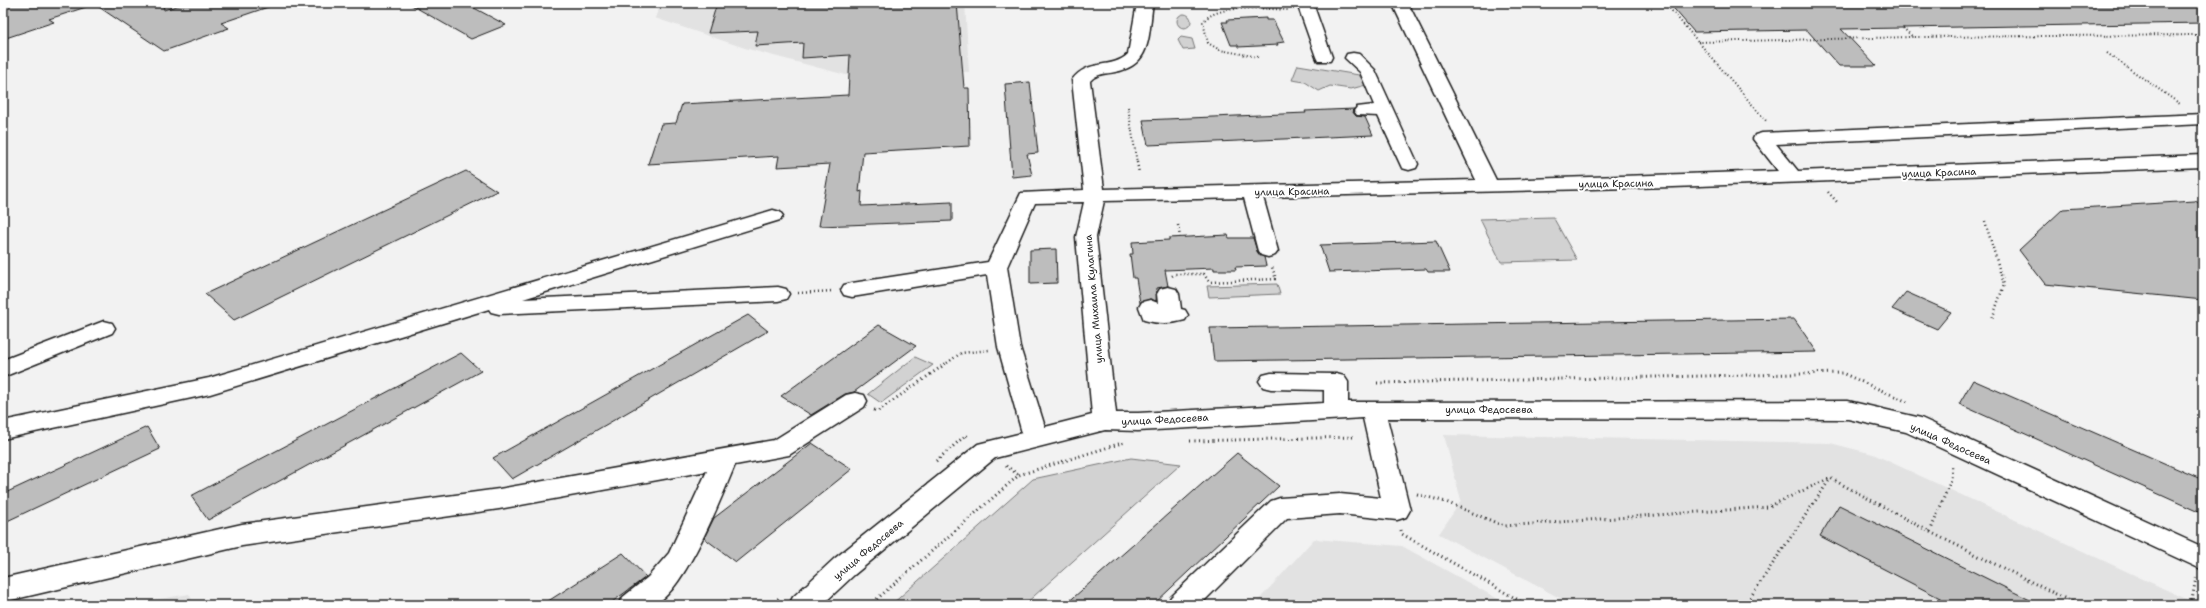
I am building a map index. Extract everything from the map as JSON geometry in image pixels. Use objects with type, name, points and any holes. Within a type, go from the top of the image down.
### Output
[{"type":"street","name":"улица Михаила Кулагина","points":[[1105,421],[1086,237],[1095,196],[1081,80],[1084,75],[1091,71],[1124,66],[1132,61],[1136,55],[1145,3]]},
{"type":"street","points":[[1400,3],[1488,186]]},
{"type":"street","points":[[1307,9],[1324,57]]},
{"type":"street","points":[[1353,58],[1367,70],[1409,164]]},
{"type":"street","points":[[1363,111],[1385,110]]},
{"type":"street","points":[[1793,177],[1762,139],[2202,119]]},
{"type":"street","name":"улица Красина","points":[[996,267],[1028,197],[1793,177],[2203,161]]},
{"type":"street","points":[[1252,192],[1268,251]]},
{"type":"street","points":[[3,430],[210,386],[773,216]]},
{"type":"street","points":[[852,290],[996,267],[1009,347],[1036,439]]},
{"type":"street","points":[[466,309],[778,294]]},
{"type":"street","points":[[1150,307],[1152,315],[1172,308]]},
{"type":"street","points":[[3,369],[104,328]]},
{"type":"street","points":[[1271,381],[1336,382],[1336,409]]},
{"type":"street","points":[[3,590],[242,535],[499,500],[780,448],[855,401]]},
{"type":"street","name":"улица Федосеева","points":[[803,605],[844,567],[987,452],[1105,421],[1138,422],[1336,409],[1848,410],[1912,424],[2201,558]]},
{"type":"street","points":[[1181,605],[1280,508],[1340,504],[1394,498],[1373,409]]},
{"type":"street","points":[[633,605],[658,586],[679,560],[726,458]]},
{"type":"path","points":[[1664,3],[1781,139]]},
{"type":"path","points":[[1258,57],[1220,50],[1208,43],[1202,24],[1205,18],[1212,13],[1229,10],[1288,10]]},
{"type":"path","points":[[1903,28],[1913,37]]},
{"type":"path","points":[[1698,42],[1913,37],[2203,35]]},
{"type":"path","points":[[2107,52],[2202,119]]},
{"type":"path","points":[[1128,107],[1139,173]]},
{"type":"path","points":[[1814,176],[1837,202]]},
{"type":"path","points":[[1985,221],[2004,285],[1992,319]]},
{"type":"path","points":[[1178,225],[1180,237]]},
{"type":"path","points":[[1172,308],[1174,290],[1172,276],[1174,274],[1204,274],[1206,280],[1209,282],[1276,279],[1268,251]]},
{"type":"path","points":[[778,294],[852,290]]},
{"type":"path","points":[[855,401],[878,411],[961,354],[1009,347]]},
{"type":"path","points":[[1189,441],[1356,437]]},
{"type":"path","points":[[870,605],[1019,475],[1125,442],[1133,442]]},
{"type":"path","points":[[1930,532],[1951,480],[1953,443]]},
{"type":"path","points":[[1527,605],[1402,534],[1394,498],[1446,502],[1504,526],[1768,507],[1830,478]]},
{"type":"path","points":[[1830,478],[1930,532],[2078,605]]},
{"type":"path","points":[[1745,605],[1830,478]]},
{"type":"path","points":[[2191,605],[2201,558]]},
{"type":"path","points":[[724,601],[729,605]]},
{"type":"shaded area","points":[[661,3],[965,3],[969,72],[846,75],[748,49],[655,18]]},
{"type":"shaded area","points":[[1181,14],[1187,14],[1191,18],[1191,24],[1187,28],[1181,28],[1177,24],[1177,18]]},
{"type":"shaded area","points":[[1181,37],[1192,39],[1195,49],[1183,50],[1178,40]]},
{"type":"shaded area","points":[[1298,65],[1359,75],[1366,85],[1351,89],[1330,86],[1319,91],[1305,82],[1292,80]]},
{"type":"shaded area","points":[[1553,217],[1577,260],[1501,262],[1480,219]]},
{"type":"shaded area","points":[[1277,284],[1280,294],[1209,297],[1207,286]]},
{"type":"shaded area","points":[[915,357],[933,365],[881,403],[868,394]]},
{"type":"shaded area","points":[[1444,435],[1830,443],[1873,454],[2199,605],[1573,605],[1439,534],[1461,501]]},
{"type":"shaded area","points":[[1131,458],[1181,464],[1024,605],[891,605],[1033,479]]},
{"type":"shaded area","points":[[1314,539],[1402,546],[1509,605],[1254,605]]},
{"type":"shaded area","points":[[189,594],[195,605],[126,605]]},
{"type":"building","points":[[3,3],[86,3],[86,7],[49,19],[54,22],[3,39]]},
{"type":"building","points":[[93,3],[163,3],[164,10],[185,3],[271,3],[271,6],[221,23],[229,28],[164,51]]},
{"type":"building","points":[[408,3],[465,3],[506,25],[471,39]]},
{"type":"building","points":[[717,3],[957,3],[964,88],[969,88],[970,146],[863,152],[859,192],[862,191],[861,206],[952,202],[952,221],[819,226],[830,164],[777,167],[779,156],[648,164],[661,124],[676,123],[682,104],[848,95],[850,55],[802,58],[803,43],[755,46],[758,31],[708,33]]},
{"type":"building","points":[[1669,3],[2203,3],[2203,23],[1841,29],[1876,66],[1839,66],[1807,30],[1694,32]]},
{"type":"building","points":[[1266,18],[1266,20],[1273,20],[1284,42],[1277,43],[1278,45],[1238,47],[1238,45],[1231,45],[1222,22],[1228,22],[1227,20]]},
{"type":"building","points":[[1030,82],[1038,153],[1027,154],[1032,175],[1012,177],[1005,84]]},
{"type":"building","points":[[1354,109],[1352,111],[1356,116],[1365,117],[1373,135],[1148,145],[1143,120],[1306,113],[1305,111]]},
{"type":"building","points":[[466,171],[497,191],[234,320],[205,294]]},
{"type":"building","points":[[2195,201],[2203,205],[2203,300],[2045,284],[2019,250],[2063,209]]},
{"type":"building","points":[[1228,235],[1229,238],[1253,238],[1257,251],[1264,257],[1266,266],[1235,267],[1236,270],[1214,270],[1214,268],[1165,270],[1168,286],[1157,288],[1156,301],[1150,299],[1140,303],[1136,278],[1133,278],[1130,254],[1133,254],[1132,242],[1169,240],[1169,238]]},
{"type":"building","points":[[1436,241],[1450,272],[1428,272],[1426,269],[1329,272],[1320,245]]},
{"type":"building","points":[[1056,249],[1057,283],[1030,284],[1030,250]]},
{"type":"building","points":[[1906,292],[1951,312],[1937,329],[1892,309]]},
{"type":"building","points":[[748,315],[768,331],[512,479],[493,458]]},
{"type":"building","points":[[1794,319],[1817,352],[1214,361],[1210,328]]},
{"type":"building","points":[[879,325],[916,346],[854,392],[845,394],[811,415],[781,396]]},
{"type":"building","points":[[461,353],[481,371],[208,520],[191,496]]},
{"type":"building","points":[[1973,380],[2203,480],[2203,514],[1959,404]]},
{"type":"building","points":[[147,427],[160,449],[3,523],[3,494]]},
{"type":"building","points":[[812,443],[852,469],[736,562],[704,538],[714,518]]},
{"type":"building","points":[[1237,453],[1279,486],[1153,605],[1065,605]]},
{"type":"building","points":[[1839,505],[2040,605],[1937,605],[1940,598],[1820,536]]},
{"type":"building","points":[[623,553],[646,577],[608,605],[542,605]]}]
